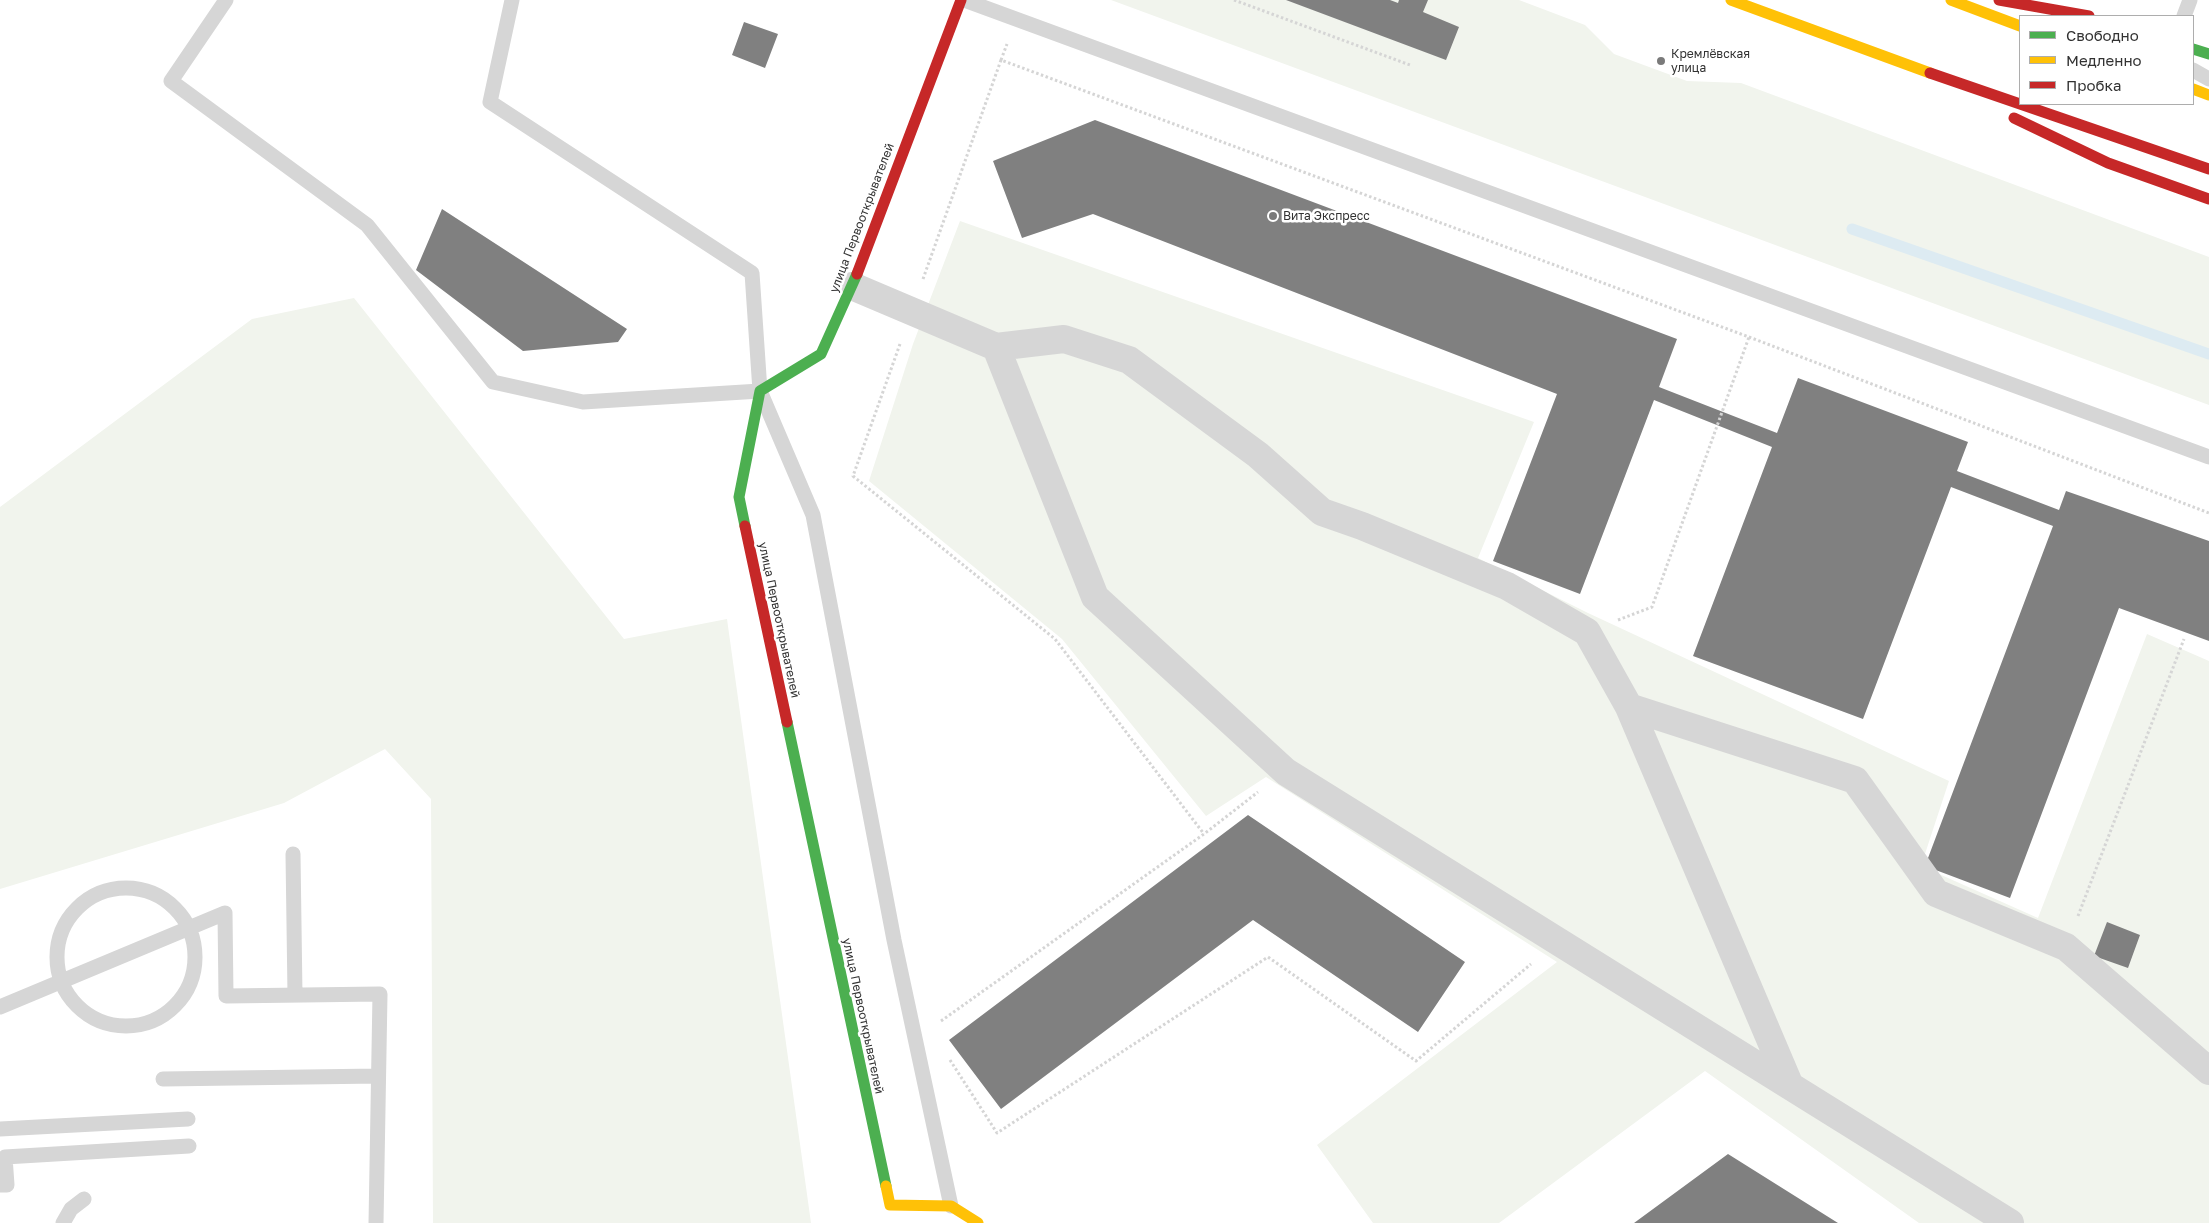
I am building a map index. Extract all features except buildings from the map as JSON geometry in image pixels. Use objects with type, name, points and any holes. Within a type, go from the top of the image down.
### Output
[{"type":"main road","name":"улица Первооткрывателей","points":[[951,1206],[890,1205],[739,498],[760,391],[821,354],[852,286],[962,0]]},
{"type":"main road","points":[[1730,0],[1895,61],[2019,104]]},
{"type":"main road","points":[[1951,0],[2019,26]]},
{"type":"main road","points":[[1999,0],[2084,15]]},
{"type":"main road","points":[[2194,49],[2209,54]]},
{"type":"main road","points":[[1895,61],[2108,162],[2209,198]]},
{"type":"main road","points":[[2194,89],[2209,95]]},
{"type":"main road","points":[[2023,105],[2209,169]]},
{"type":"main road","points":[[951,1206],[978,1223]]},
{"type":"street","points":[[852,286],[996,347],[1064,339],[1129,360],[1258,455],[1322,512],[1362,526],[1507,586],[1587,632],[1629,707],[1790,1086]]},
{"type":"street","points":[[996,347],[1095,597],[1286,772],[2010,1223]]},
{"type":"street","points":[[1629,707],[1855,780],[1936,893],[2066,947],[2209,1071]]},
{"type":"lane","points":[[226,0],[171,81],[367,226],[493,382],[583,402],[760,391]]},
{"type":"lane","points":[[512,0],[490,102],[752,273],[760,391],[813,515],[894,940],[951,1206]]},
{"type":"lane","points":[[962,0],[2209,456]]},
{"type":"lane","points":[[2184,15],[2190,0]]},
{"type":"lane","points":[[2194,71],[2209,79]]},
{"type":"lane","points":[[293,854],[295,995]]},
{"type":"lane","points":[[111,888],[134,888],[156,894],[176,908],[189,927],[196,948],[194,972],[185,994],[170,1010],[151,1022],[129,1026],[107,1023],[87,1014],[71,998],[62,981],[57,956],[60,934],[72,913],[89,898],[111,888]]},
{"type":"lane","points":[[0,1007],[225,912],[226,996],[380,994],[376,1223]]},
{"type":"lane","points":[[163,1079],[378,1076]]},
{"type":"lane","points":[[0,1129],[188,1119]]},
{"type":"lane","points":[[0,1185],[7,1185],[5,1157],[189,1146]]},
{"type":"lane","points":[[63,1223],[71,1209],[84,1199]]},
{"type":"path","points":[[1234,0],[1410,65]]},
{"type":"path","points":[[1204,834],[1055,640],[853,476],[1001,60],[1749,337],[2209,513]]},
{"type":"path","points":[[1587,632],[1652,607],[1749,337]]},
{"type":"path","points":[[2066,947],[2184,639]]},
{"type":"path","points":[[938,1023],[1204,834],[1286,772]]},
{"type":"path","points":[[945,1053],[997,1133],[1268,956],[1416,1061],[1559,942]]},
{"type":"shaded area","points":[[1111,0],[1519,0],[1585,25],[1614,54],[1687,81],[1741,83],[2209,257],[2209,405]]},
{"type":"shaded area","points":[[960,221],[1534,422],[1478,558],[1588,613],[1949,781],[1921,866],[2038,918],[2147,634],[2209,661],[2209,1223],[1919,1223],[1705,1071],[1499,1223],[1373,1223],[1317,1145],[1557,962],[1266,777],[1206,816],[1062,639],[869,481],[913,344]]},
{"type":"shaded area","points":[[354,298],[624,639],[727,619],[811,1223],[433,1223],[431,799],[385,749],[284,803],[0,889],[0,507],[252,319]]},
{"type":"waterway","points":[[1852,229],[2209,354]]},
{"type":"traffic: fast","points":[[2194,49],[2209,54]]},
{"type":"traffic: fast","points":[[745,526],[739,497],[760,391],[821,354],[857,274]]},
{"type":"traffic: fast","points":[[787,722],[886,1186]]},
{"type":"traffic: slow","points":[[1731,0],[1930,73]]},
{"type":"traffic: slow","points":[[1951,0],[2019,26]]},
{"type":"traffic: slow","points":[[2194,89],[2209,95]]},
{"type":"traffic: slow","points":[[886,1186],[890,1205],[951,1206],[978,1223]]},
{"type":"traffic: jam","points":[[857,274],[961,0]]},
{"type":"traffic: jam","points":[[1999,0],[2083,15]]},
{"type":"traffic: jam","points":[[1930,73],[2019,104]]},
{"type":"traffic: jam","points":[[2023,105],[2209,169]]},
{"type":"traffic: jam","points":[[2014,118],[2108,163],[2209,199]]},
{"type":"traffic: jam","points":[[745,526],[787,722]]},
{"type":"place","name":"Кремлёвская улица","points":[[1661,61]]},
{"type":"place","name":"Вита Экспресс","points":[[1273,216]]}]
